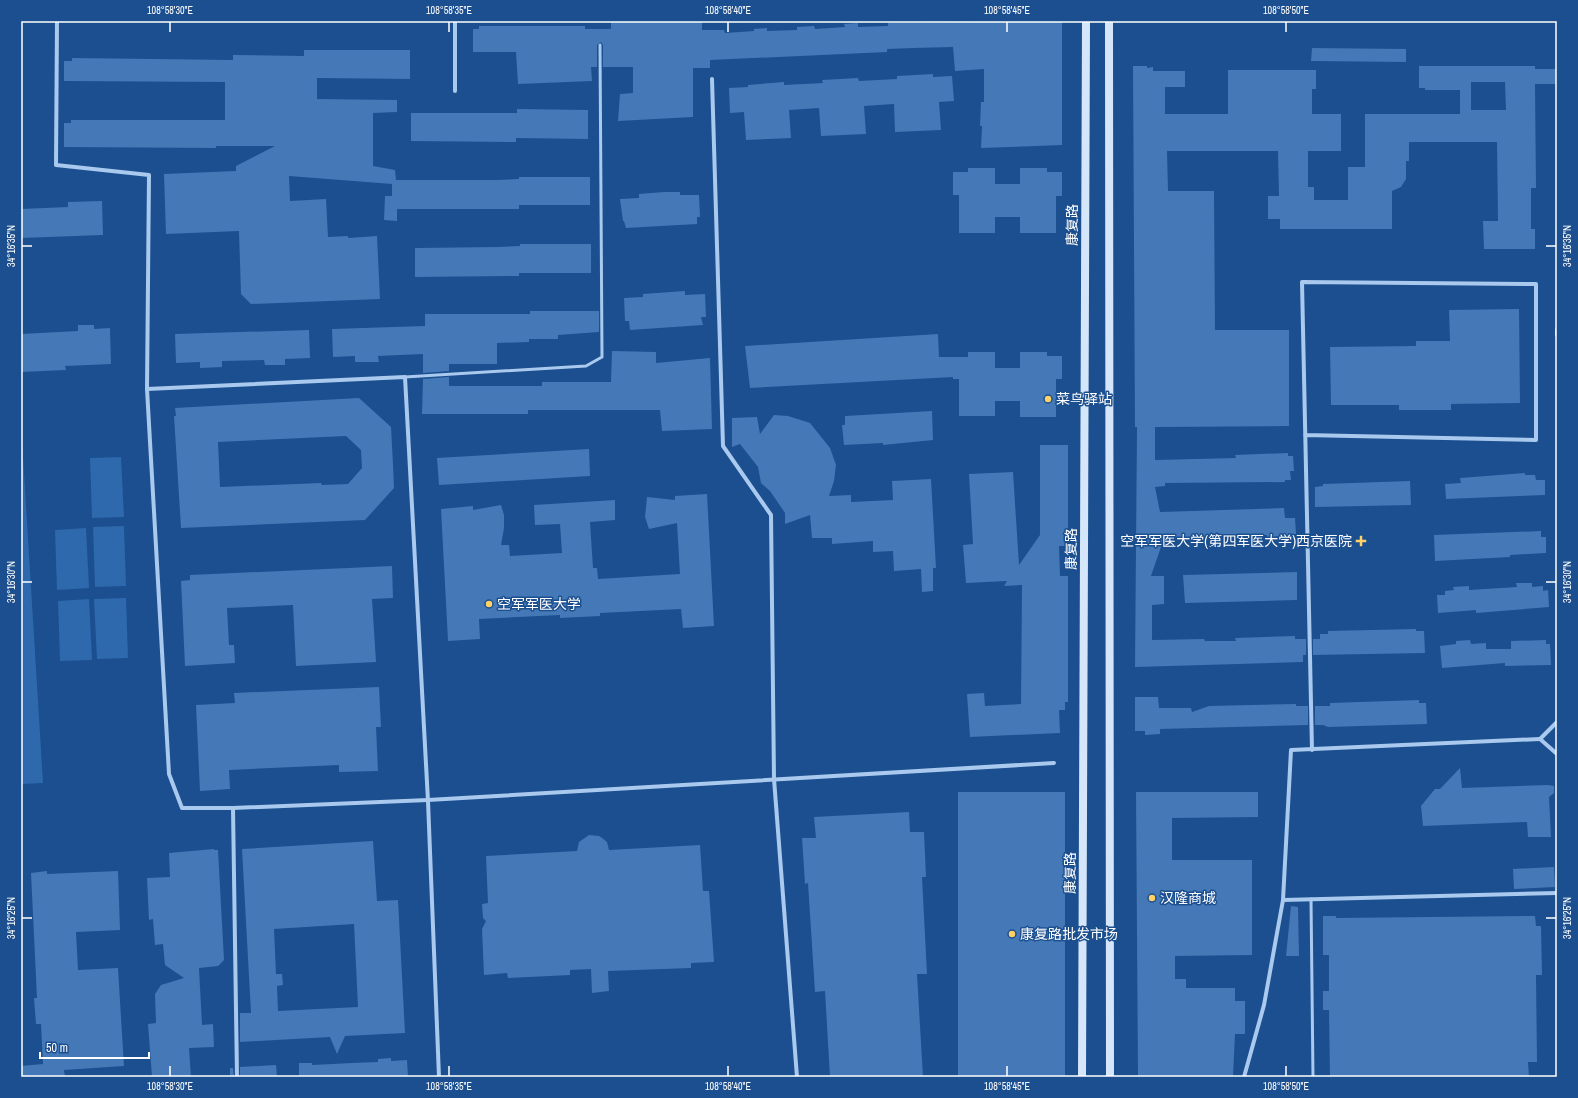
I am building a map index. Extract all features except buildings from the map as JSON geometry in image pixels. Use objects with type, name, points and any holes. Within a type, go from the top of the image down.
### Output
[{"type":"main road","name":"康复路","points":[[1082,1077],[1086,21]]},
{"type":"main road","points":[[1109,21],[1110,1077]]},
{"type":"street","points":[[56,21],[56,165],[149,175],[146,389],[169,774],[182,808],[233,808],[428,800],[774,778],[1054,763]]},
{"type":"street","points":[[454,91],[455,21]]},
{"type":"street","points":[[712,79],[723,446],[771,515],[774,778],[797,1077]]},
{"type":"street","points":[[1305,435],[1536,440],[1536,284],[1302,282],[1305,435],[1312,750]]},
{"type":"street","points":[[1557,330],[1557,335]]},
{"type":"street","points":[[146,389],[405,377],[428,800],[439,1077]]},
{"type":"street","points":[[1244,1077],[1264,1005],[1283,900],[1291,750],[1540,739],[1557,722]]},
{"type":"street","points":[[1540,739],[1557,754]]},
{"type":"street","points":[[233,808],[237,1077]]},
{"type":"street","points":[[1283,900],[1557,893]]},
{"type":"lane","points":[[405,377],[586,366],[602,357],[600,44]]},
{"type":"lane","points":[[1311,899],[1313,1077]]},
{"type":"shaded area","points":[[21,424],[43,783],[21,784]]},
{"type":"shaded area","points":[[121,457],[124,517],[92,518],[90,458]]},
{"type":"shaded area","points":[[124,526],[126,586],[95,587],[93,527]]},
{"type":"shaded area","points":[[86,528],[89,588],[57,590],[55,530]]},
{"type":"shaded area","points":[[126,598],[128,658],[97,659],[94,599]]},
{"type":"shaded area","points":[[89,599],[92,660],[60,661],[58,601]]},
{"type":"place","name":"菜鸟驿站","points":[[1048,399]]},
{"type":"place","name":"空军军医大学(第四军医大学)西京医院","points":[[1361,541]]},
{"type":"place","name":"空军军医大学","points":[[489,604]]},
{"type":"place","name":"汉隆商城","points":[[1152,898]]},
{"type":"place","name":"康复路批发市场","points":[[1012,934]]}]
